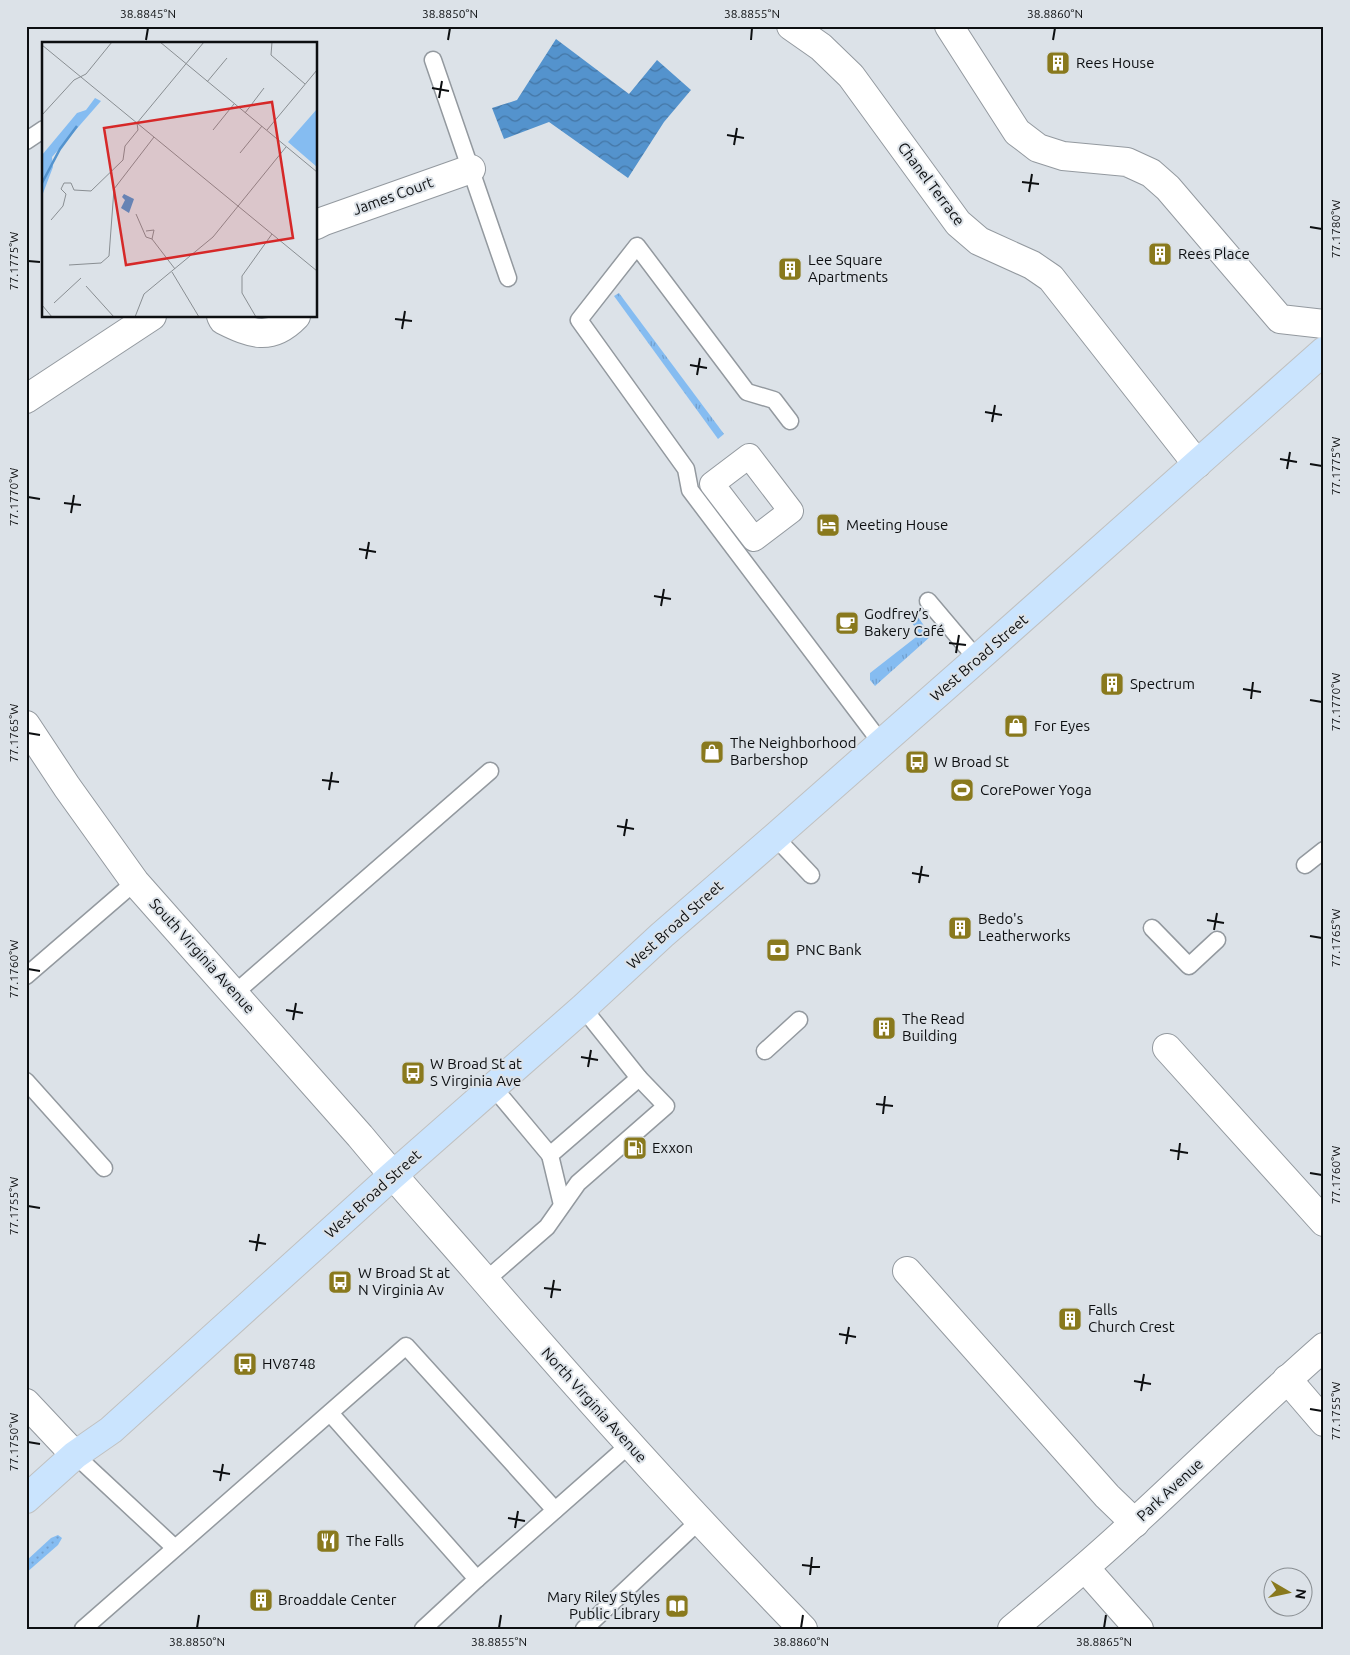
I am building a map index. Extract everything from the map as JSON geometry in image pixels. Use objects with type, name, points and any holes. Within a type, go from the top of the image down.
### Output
[{"type":"main road","name":"West Broad Street","points":[[26,1498],[75,1455],[111,1430],[392,1176],[494,1088],[662,935],[882,744],[1324,351]]},
{"type":"street","name":"Chanel Terrace","points":[[791,26],[821,47],[851,76],[958,223],[979,242],[1032,264],[1051,278],[1197,464]]},
{"type":"street","points":[[949,26],[1017,132],[1038,148],[1055,154],[1127,162],[1151,173],[1168,188],[1280,319],[1324,324]]},
{"type":"street","name":"James Court","points":[[318,224],[324,220],[471,169]]},
{"type":"street","points":[[26,399],[149,318]]},
{"type":"street","points":[[222,318],[254,334],[272,332],[288,324],[294,318]]},
{"type":"street","name":"South Virginia Avenue","points":[[26,726],[135,882],[235,993],[360,1136],[392,1176]]},
{"type":"street","points":[[1167,1048],[1324,1222]]},
{"type":"street","name":"North Virginia Avenue","points":[[392,1176],[629,1445],[803,1629]]},
{"type":"street","points":[[907,1271],[1107,1496],[1135,1523]]},
{"type":"street","name":"Park Avenue","points":[[1012,1629],[1135,1523],[1287,1379],[1324,1347]]},
{"type":"street","points":[[1287,1379],[1324,1422]]},
{"type":"street","points":[[26,1403],[75,1455]]},
{"type":"street","points":[[1085,1568],[1139,1629]]},
{"type":"lane","points":[[434,60],[508,278]]},
{"type":"lane","points":[[26,141],[42,130]]},
{"type":"lane","points":[[790,421],[774,400],[747,392],[637,246],[579,320],[686,469],[690,490],[882,744]]},
{"type":"lane","points":[[928,601],[977,660]]},
{"type":"lane","points":[[235,993],[490,771]]},
{"type":"lane","points":[[775,837],[810,875]]},
{"type":"lane","points":[[1306,865],[1324,850]]},
{"type":"lane","points":[[26,976],[135,882]]},
{"type":"lane","points":[[1152,928],[1189,966],[1217,940]]},
{"type":"lane","points":[[485,1280],[547,1227],[578,1183],[666,1106],[639,1078],[583,1008]]},
{"type":"lane","points":[[765,1051],[799,1020]]},
{"type":"lane","points":[[550,1155],[639,1078]]},
{"type":"lane","points":[[26,1081],[104,1168]]},
{"type":"lane","points":[[494,1088],[550,1155],[562,1205]]},
{"type":"lane","points":[[83,1629],[406,1346],[555,1510]]},
{"type":"lane","points":[[330,1413],[477,1579]]},
{"type":"lane","points":[[423,1629],[629,1445]]},
{"type":"lane","points":[[75,1455],[175,1548]]},
{"type":"lane","points":[[584,1629],[699,1521]]},
{"type":"green space","points":[[619,293],[724,434],[718,439],[614,296]]},
{"type":"green space","points":[[914,611],[931,636],[875,686],[870,680],[870,673],[920,634],[907,616]]},
{"type":"green space","points":[[58,1535],[62,1538],[58,1545],[26,1573],[26,1561],[51,1538]]},
{"type":"water","points":[[556,39],[629,94],[657,60],[691,90],[664,122],[628,178],[549,122],[504,139],[492,108],[517,100]]},
{"type":"place","name":"Rees House","points":[[1058,63]]},
{"type":"place","name":"Rees Place","points":[[1160,254]]},
{"type":"place","name":"Lee Square Apartments","points":[[790,269]]},
{"type":"place","name":"Meeting House","points":[[828,525]]},
{"type":"place","name":"Godfrey’s Bakery Café","points":[[847,623]]},
{"type":"place","name":"Spectrum","points":[[1112,684]]},
{"type":"place","name":"For Eyes","points":[[1016,726]]},
{"type":"place","name":"The Neighborhood Barbershop","points":[[712,752]]},
{"type":"place","name":"W Broad St","points":[[917,762]]},
{"type":"place","name":"CorePower Yoga","points":[[962,790]]},
{"type":"place","name":"Bedo's Leatherworks","points":[[960,928]]},
{"type":"place","name":"PNC Bank","points":[[778,950]]},
{"type":"place","name":"The Read Building","points":[[884,1028]]},
{"type":"place","name":"W Broad St at S Virginia Ave","points":[[413,1073]]},
{"type":"place","name":"Exxon","points":[[635,1148]]},
{"type":"place","name":"W Broad St at N Virginia Av","points":[[340,1282]]},
{"type":"place","name":"Falls Church Crest","points":[[1070,1319]]},
{"type":"place","name":"HV8748","points":[[245,1364]]},
{"type":"place","name":"The Falls","points":[[328,1541]]},
{"type":"place","name":"Broaddale Center","points":[[261,1600]]},
{"type":"place","name":"Mary Riley Styles Public Library","points":[[677,1606]]}]
